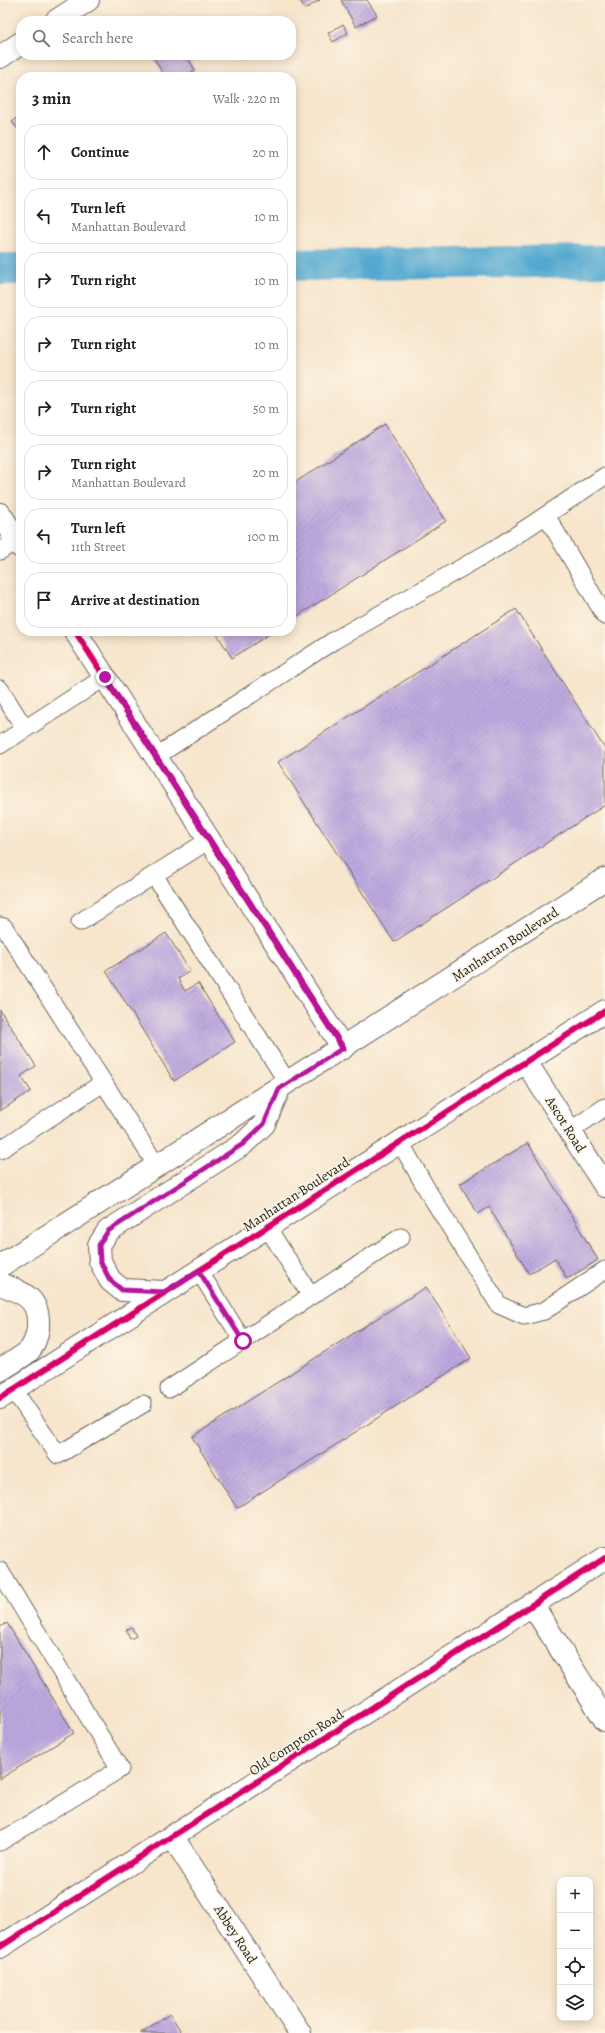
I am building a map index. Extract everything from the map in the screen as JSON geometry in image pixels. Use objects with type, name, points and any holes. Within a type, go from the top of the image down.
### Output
[{"type":"street","points":[[64,16],[88,0]]},
{"type":"street","points":[[0,57],[16,46]]},
{"type":"street","points":[[0,514],[13,546]]},
{"type":"street","points":[[78,636],[343,1048]]},
{"type":"street","name":"Manhattan Boulevard","points":[[0,1270],[157,1166],[605,879]]},
{"type":"street","name":"Manhattan Boulevard","points":[[7,1394],[605,1011]]},
{"type":"street","name":"Ascot Road","points":[[526,1062],[605,1186]]},
{"type":"street","points":[[165,1292],[122,1290],[110,1280],[100,1261],[99,1245],[108,1231],[243,1144],[264,1124],[283,1086]]},
{"type":"street","points":[[0,1270],[32,1301],[39,1316],[37,1336],[29,1350],[0,1370]]},
{"type":"street","name":"Old Compton Road","points":[[0,1947],[605,1558]]},
{"type":"street","points":[[532,1604],[605,1720]]},
{"type":"street","name":"Abbey Road","points":[[172,1836],[300,2033]]},
{"type":"lane","points":[[156,757],[333,641],[498,547],[605,476]]},
{"type":"lane","points":[[546,515],[605,616]]},
{"type":"lane","points":[[0,745],[105,677]]},
{"type":"lane","points":[[0,689],[25,729]]},
{"type":"lane","points":[[80,922],[209,840]]},
{"type":"lane","points":[[154,875],[283,1086]]},
{"type":"lane","points":[[0,926],[4,927],[157,1166]]},
{"type":"lane","points":[[0,1150],[103,1083]]},
{"type":"lane","points":[[570,1131],[605,1107]]},
{"type":"lane","points":[[400,1142],[429,1193],[499,1305],[524,1316],[544,1311],[605,1270]]},
{"type":"lane","points":[[267,1227],[311,1296]]},
{"type":"lane","points":[[169,1389],[401,1237]]},
{"type":"lane","points":[[199,1271],[243,1341]]},
{"type":"lane","points":[[7,1394],[58,1454],[143,1404]]},
{"type":"lane","points":[[0,1571],[120,1769],[0,1842]]},
{"type":"building","points":[[300,0],[320,0],[305,9]]},
{"type":"building","points":[[341,0],[367,0],[377,15],[356,27]]},
{"type":"building","points":[[343,24],[348,33],[333,42],[328,33]]},
{"type":"building","points":[[155,60],[189,60],[195,70],[192,72],[162,72]]},
{"type":"building","points":[[16,118],[16,127],[12,122]]},
{"type":"building","points":[[385,424],[446,521],[296,617],[296,482]]},
{"type":"building","points":[[516,609],[605,749],[605,805],[394,942],[278,762]]},
{"type":"building","points":[[218,636],[266,636],[232,658]]},
{"type":"building","points":[[166,933],[190,971],[178,979],[185,991],[198,983],[235,1042],[174,1081],[106,971]]},
{"type":"building","points":[[0,1010],[36,1066],[21,1076],[31,1091],[0,1111]]},
{"type":"building","points":[[528,1143],[598,1260],[567,1279],[555,1258],[529,1274],[489,1207],[478,1214],[460,1184]]},
{"type":"building","points":[[426,1287],[471,1358],[237,1508],[192,1437]]},
{"type":"building","points":[[7,1623],[74,1733],[0,1779],[0,1627]]},
{"type":"building","points":[[132,1628],[136,1636],[130,1639],[126,1630]]},
{"type":"building","points":[[170,2014],[182,2033],[140,2033]]},
{"type":"waterway","points":[[296,265],[605,261]]},
{"type":"waterway","points":[[0,269],[16,269]]},
{"type":"cycle path","points":[[78,636],[343,1048]]},
{"type":"cycle path","points":[[0,1398],[605,1011]]},
{"type":"cycle path","points":[[0,1947],[605,1558]]},
{"type":"route","points":[[105,677],[343,1048],[279,1089],[264,1124],[243,1144],[108,1231],[99,1245],[100,1261],[110,1280],[122,1290],[165,1292],[199,1271],[243,1341]]}]
